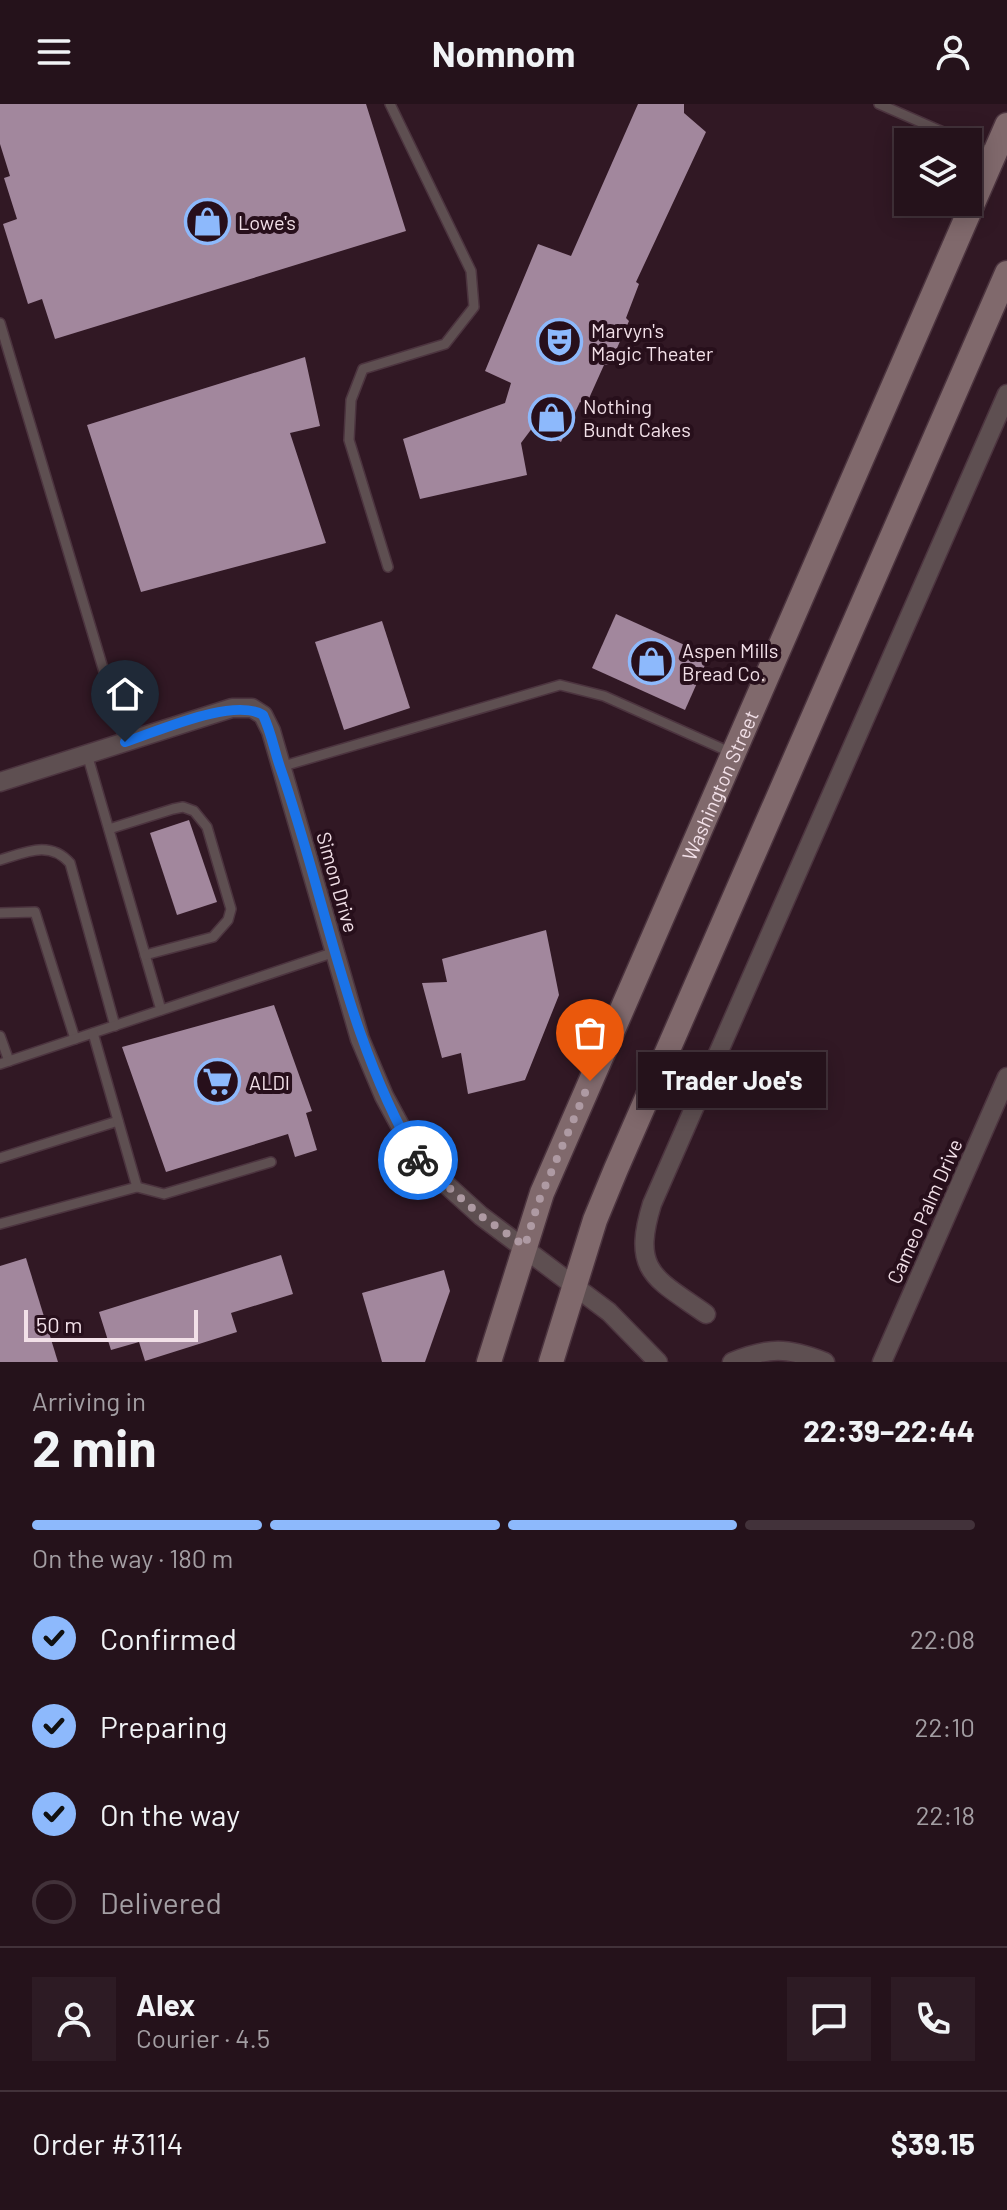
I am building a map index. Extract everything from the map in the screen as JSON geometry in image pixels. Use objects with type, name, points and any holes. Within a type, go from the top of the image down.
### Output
[{"type":"main road","name":"Washington Street","points":[[489,1362],[538,1203],[566,1136],[1001,160],[1007,125]]},
{"type":"main road","points":[[551,1362],[595,1220],[616,1169],[1007,273]]},
{"type":"street","points":[[706,1314],[655,1278],[644,1257],[643,1233],[652,1204],[1007,394]]},
{"type":"street","name":"Simon Drive","points":[[0,782],[232,708],[252,708],[263,715],[360,1039],[384,1096],[418,1159],[481,1216],[609,1312],[658,1362]]},
{"type":"street","name":"Cameo Palm Drive","points":[[882,1362],[1007,1077]]},
{"type":"street","points":[[732,1362],[763,1349],[808,1355],[825,1362]]},
{"type":"lane","points":[[388,567],[349,440],[351,400],[363,369],[445,344],[474,307],[471,271],[390,104]]},
{"type":"lane","points":[[879,104],[935,128]]},
{"type":"lane","points":[[982,150],[1001,160]]},
{"type":"lane","points":[[0,323],[125,742]]},
{"type":"lane","points":[[280,767],[560,685],[604,696],[734,754]]},
{"type":"lane","points":[[87,754],[161,1010]]},
{"type":"lane","points":[[109,829],[173,809],[183,807],[194,811],[207,827],[228,897],[228,920],[213,937],[145,955]]},
{"type":"lane","points":[[0,860],[39,848],[52,850],[70,863],[115,1026]]},
{"type":"lane","points":[[0,913],[35,912],[75,1039]]},
{"type":"lane","points":[[0,1036],[4,1062],[335,952]]},
{"type":"lane","points":[[93,1033],[137,1187]]},
{"type":"lane","points":[[0,1158],[118,1121]]},
{"type":"lane","points":[[0,1224],[137,1187],[164,1194],[271,1162]]},
{"type":"building","name":"Lowe's","points":[[0,104],[366,104],[406,231],[55,339],[42,299],[28,304],[3,224],[17,219],[4,178],[10,176],[0,144]]},
{"type":"building","points":[[638,104],[684,104],[684,113],[706,132],[636,282],[639,284],[626,318],[629,321],[610,364],[604,365],[586,405],[580,402],[561,442],[533,427],[521,443],[527,475],[420,499],[403,439],[505,403],[511,383],[485,371],[538,244],[571,256]]},
{"type":"building","points":[[305,357],[320,426],[290,433],[326,543],[141,592],[87,425]]},
{"type":"building","name":"Aspen Mills Bread Co.","points":[[616,614],[709,656],[685,710],[592,668]]},
{"type":"building","points":[[382,621],[410,708],[344,730],[315,642]]},
{"type":"building","points":[[189,820],[217,902],[177,915],[150,833]]},
{"type":"building","points":[[546,930],[559,995],[525,1080],[468,1094],[461,1053],[442,1058],[422,983],[447,982],[442,959]]},
{"type":"building","name":"ALDI","points":[[274,1005],[312,1111],[306,1113],[317,1150],[295,1157],[288,1134],[166,1172],[122,1047]]},
{"type":"building","points":[[281,1255],[293,1294],[231,1313],[237,1332],[145,1361],[139,1342],[111,1350],[99,1312]]},
{"type":"building","points":[[26,1258],[58,1362],[0,1362],[0,1266]]},
{"type":"building","points":[[444,1270],[450,1291],[425,1362],[382,1362],[362,1293]]},
{"type":"way so far","points":[[418,1160],[481,1216],[525,1246],[538,1203],[590,1081]]},
{"type":"place","name":"Lowe's","points":[[207,222]]},
{"type":"place","name":"Marvyn's Magic Theater","points":[[560,342]]},
{"type":"place","name":"Nothing Bundt Cakes","points":[[552,418]]},
{"type":"place","name":"Aspen Mills Bread Co.","points":[[651,662]]},
{"type":"place","name":"Trader Joe's","points":[[590,1081]]},
{"type":"place","name":"ALDI","points":[[218,1082]]},
{"type":"route","points":[[125,742],[232,708],[252,708],[263,715],[287,783],[360,1039],[384,1096],[418,1160]]}]
